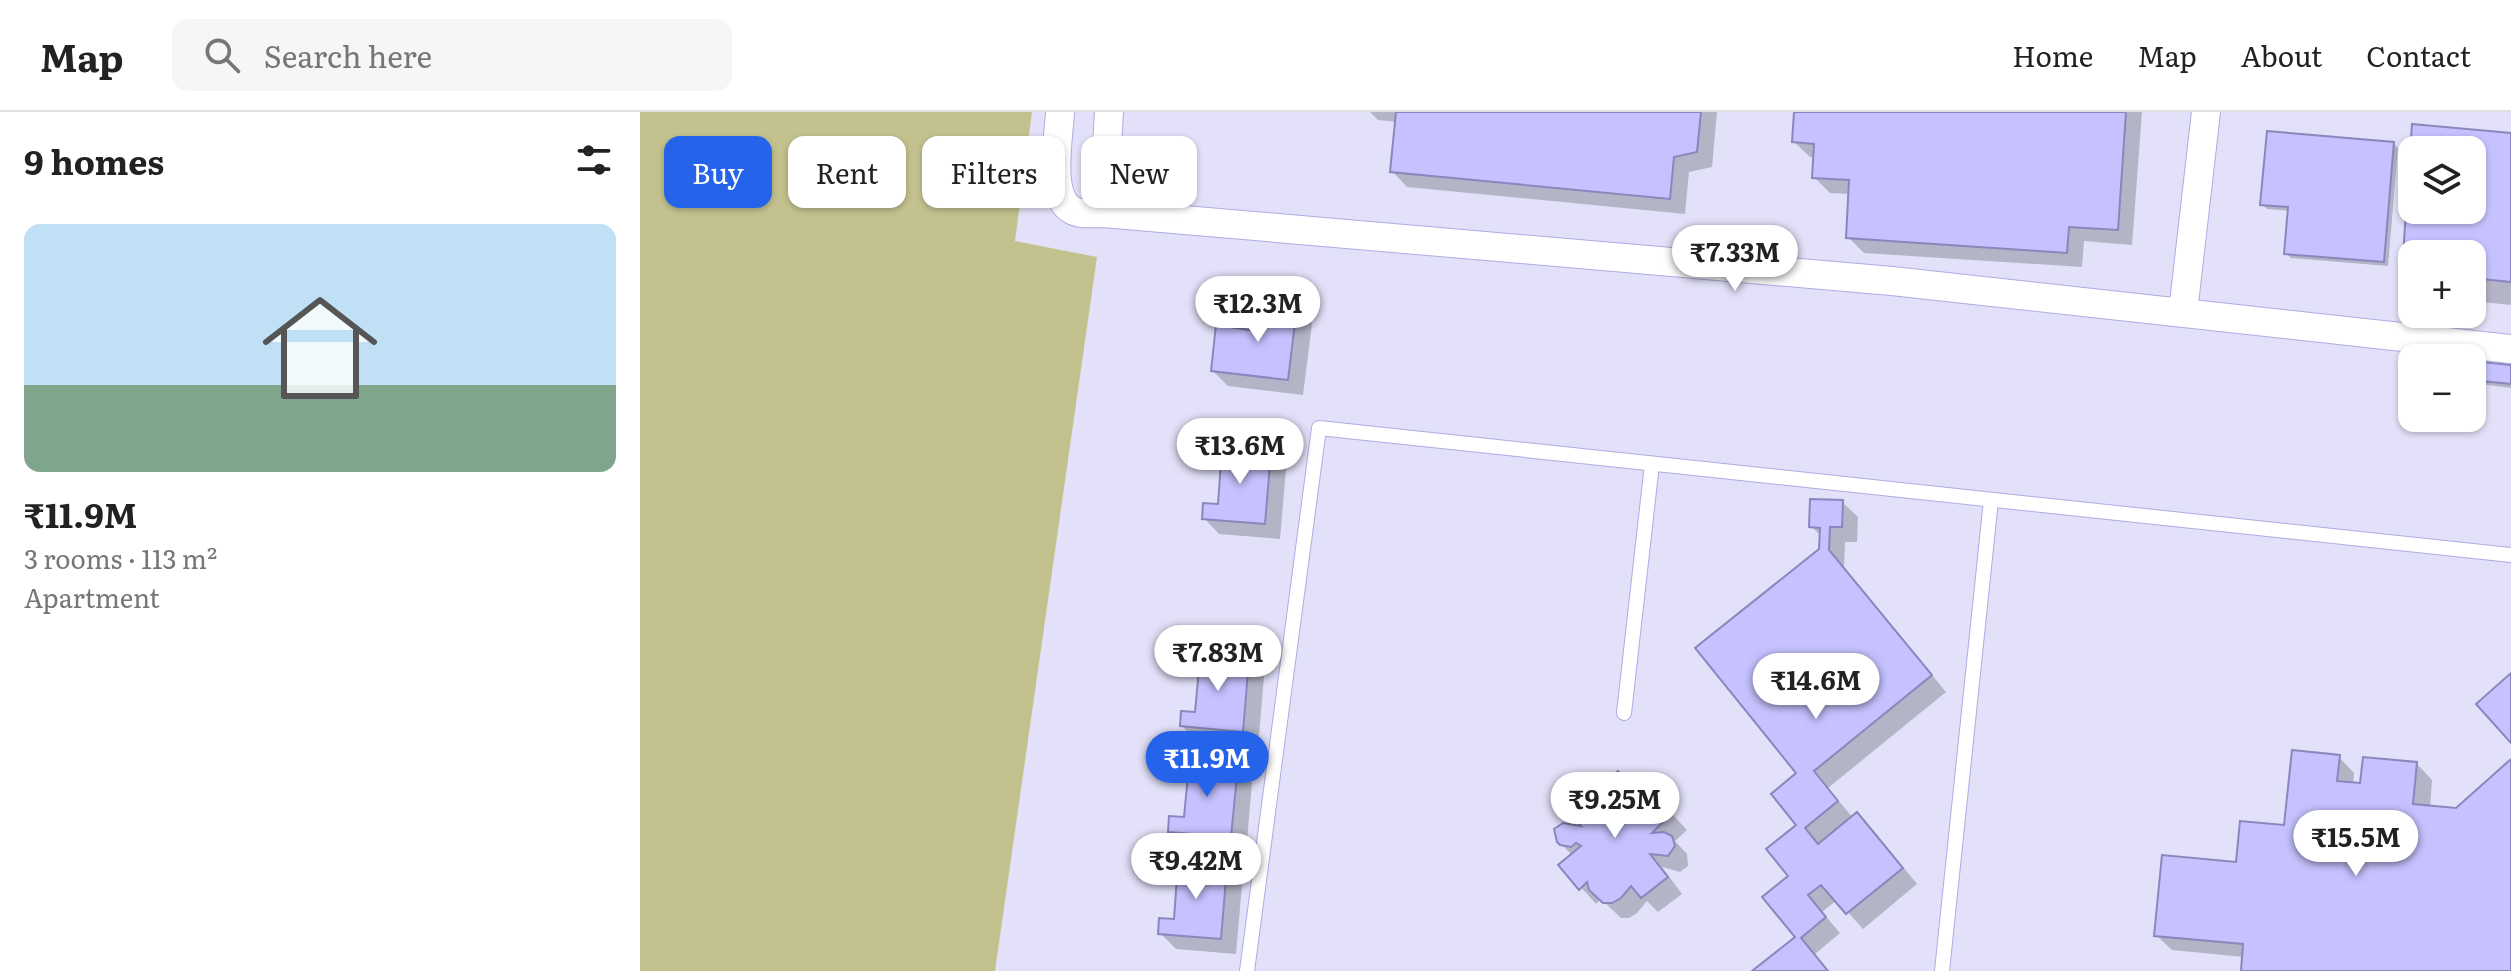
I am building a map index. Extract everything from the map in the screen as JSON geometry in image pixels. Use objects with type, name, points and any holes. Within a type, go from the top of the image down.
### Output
[{"type":"street","points":[[1060,112],[1056,184],[1059,197],[1072,210],[1090,214],[1892,281],[2511,349]]},
{"type":"street","points":[[1103,213],[1109,112]]},
{"type":"street","points":[[2183,312],[2206,112]]},
{"type":"lane","points":[[1247,971],[1319,428],[2511,555]]},
{"type":"lane","points":[[1624,713],[1652,464]]},
{"type":"lane","points":[[1942,971],[1991,500]]},
{"type":"shaded area","points":[[640,112],[1032,112],[1029,136],[922,136],[922,208],[1019,208],[1015,241],[1097,257],[995,971],[640,971]]},
{"type":"building","points":[[1396,112],[1701,112],[1697,152],[1674,157],[1670,199],[1390,172]]},
{"type":"building","points":[[1794,112],[2126,112],[2118,230],[2069,227],[2067,253],[1846,238],[1849,180],[1812,178],[1814,144],[1792,142]]},
{"type":"building","points":[[2412,124],[2511,133],[2511,282],[2486,279],[2486,240],[2404,240],[2405,224],[2486,224],[2486,136],[2411,136]]},
{"type":"building","points":[[2267,131],[2394,142],[2384,262],[2284,254],[2288,207],[2260,205]]},
{"type":"building","points":[[1253,301],[1297,306],[1288,380],[1211,371],[1216,325],[1250,330]]},
{"type":"building","points":[[2486,362],[2511,365],[2511,384],[2486,381]]},
{"type":"building","points":[[1209,446],[1271,452],[1265,524],[1202,519],[1203,503],[1218,504],[1221,462],[1208,461]]},
{"type":"building","points":[[1810,499],[1843,500],[1842,527],[1830,527],[1829,550],[1932,675],[1814,771],[1838,801],[1805,828],[1818,844],[1857,812],[1903,868],[1846,914],[1821,885],[1808,895],[1826,917],[1801,938],[1828,971],[1752,971],[1795,937],[1762,897],[1788,876],[1766,849],[1796,825],[1771,794],[1796,773],[1695,648],[1819,549],[1820,528],[1809,527]]},
{"type":"building","points":[[1187,654],[1249,659],[1243,732],[1180,726],[1181,711],[1195,712],[1199,669],[1185,668]]},
{"type":"building","points":[[2511,673],[2511,743],[2476,704]]},
{"type":"building","points":[[2292,750],[2340,755],[2337,781],[2360,783],[2363,757],[2417,762],[2413,804],[2456,808],[2511,759],[2511,971],[2241,971],[2243,944],[2154,936],[2162,855],[2236,862],[2240,821],[2284,825]]},
{"type":"building","points":[[1175,760],[1238,765],[1231,837],[1168,832],[1169,816],[1184,817],[1188,775],[1174,774]]},
{"type":"building","points":[[1618,771],[1638,798],[1651,788],[1672,813],[1652,833],[1664,832],[1672,836],[1675,846],[1668,856],[1650,854],[1668,877],[1641,898],[1631,886],[1621,898],[1612,903],[1603,903],[1589,890],[1587,882],[1579,890],[1558,865],[1581,846],[1576,843],[1571,847],[1560,845],[1554,829],[1563,823],[1581,826],[1563,802],[1590,781],[1597,789]]},
{"type":"building","points":[[1165,862],[1227,867],[1221,939],[1158,934],[1159,918],[1174,919],[1177,877],[1164,876]]}]
